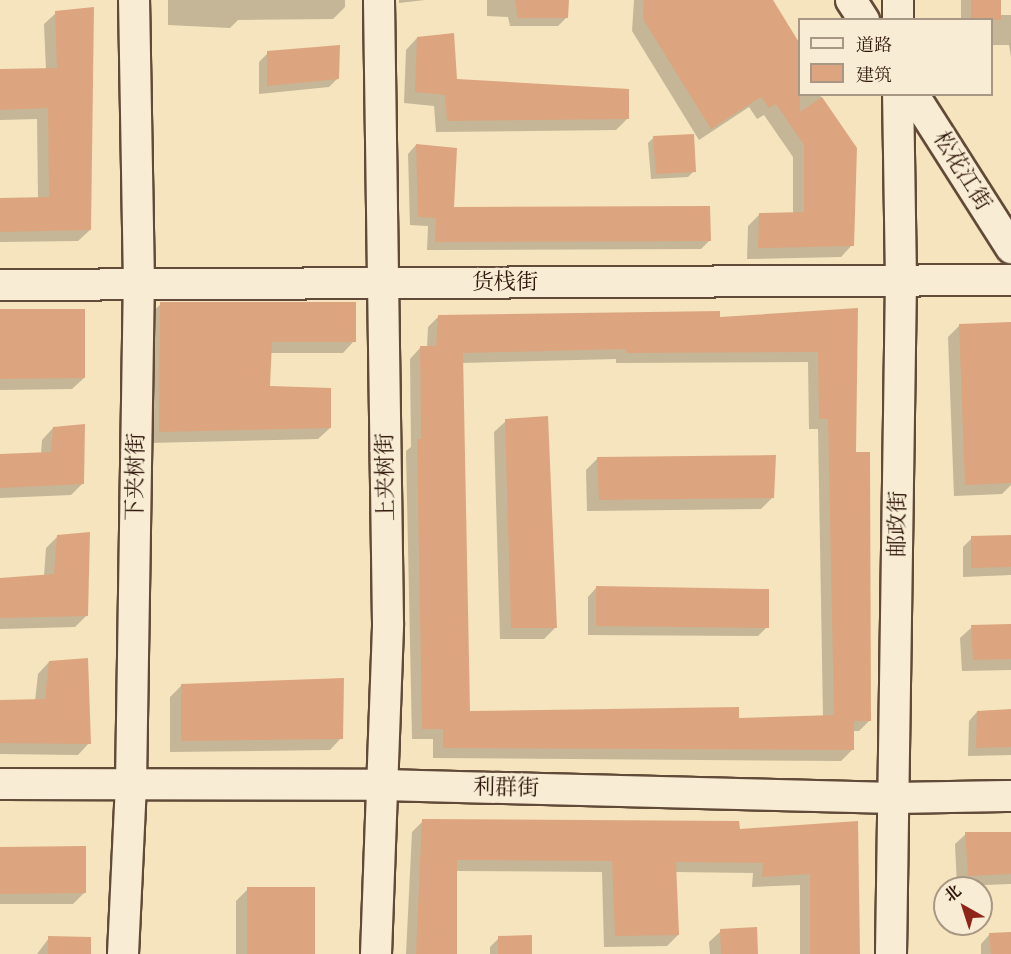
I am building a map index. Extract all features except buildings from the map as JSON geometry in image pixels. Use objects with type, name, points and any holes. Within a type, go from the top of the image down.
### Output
[{"type":"street","name":"下夹树街","points":[[123,954],[131,784],[139,285],[134,0]]},
{"type":"street","name":"上夹树街","points":[[376,954],[388,623],[379,0]]},
{"type":"street","points":[[851,0],[863,18]]},
{"type":"street","points":[[898,0],[898,18]]},
{"type":"street","name":"邮政街","points":[[891,954],[901,281],[898,96]]},
{"type":"street","name":"松花江街","points":[[914,96],[1011,248]]},
{"type":"street","name":"货栈街","points":[[0,285],[1011,280]]},
{"type":"street","name":"利群街","points":[[0,784],[383,785],[894,798],[1011,796]]}]
